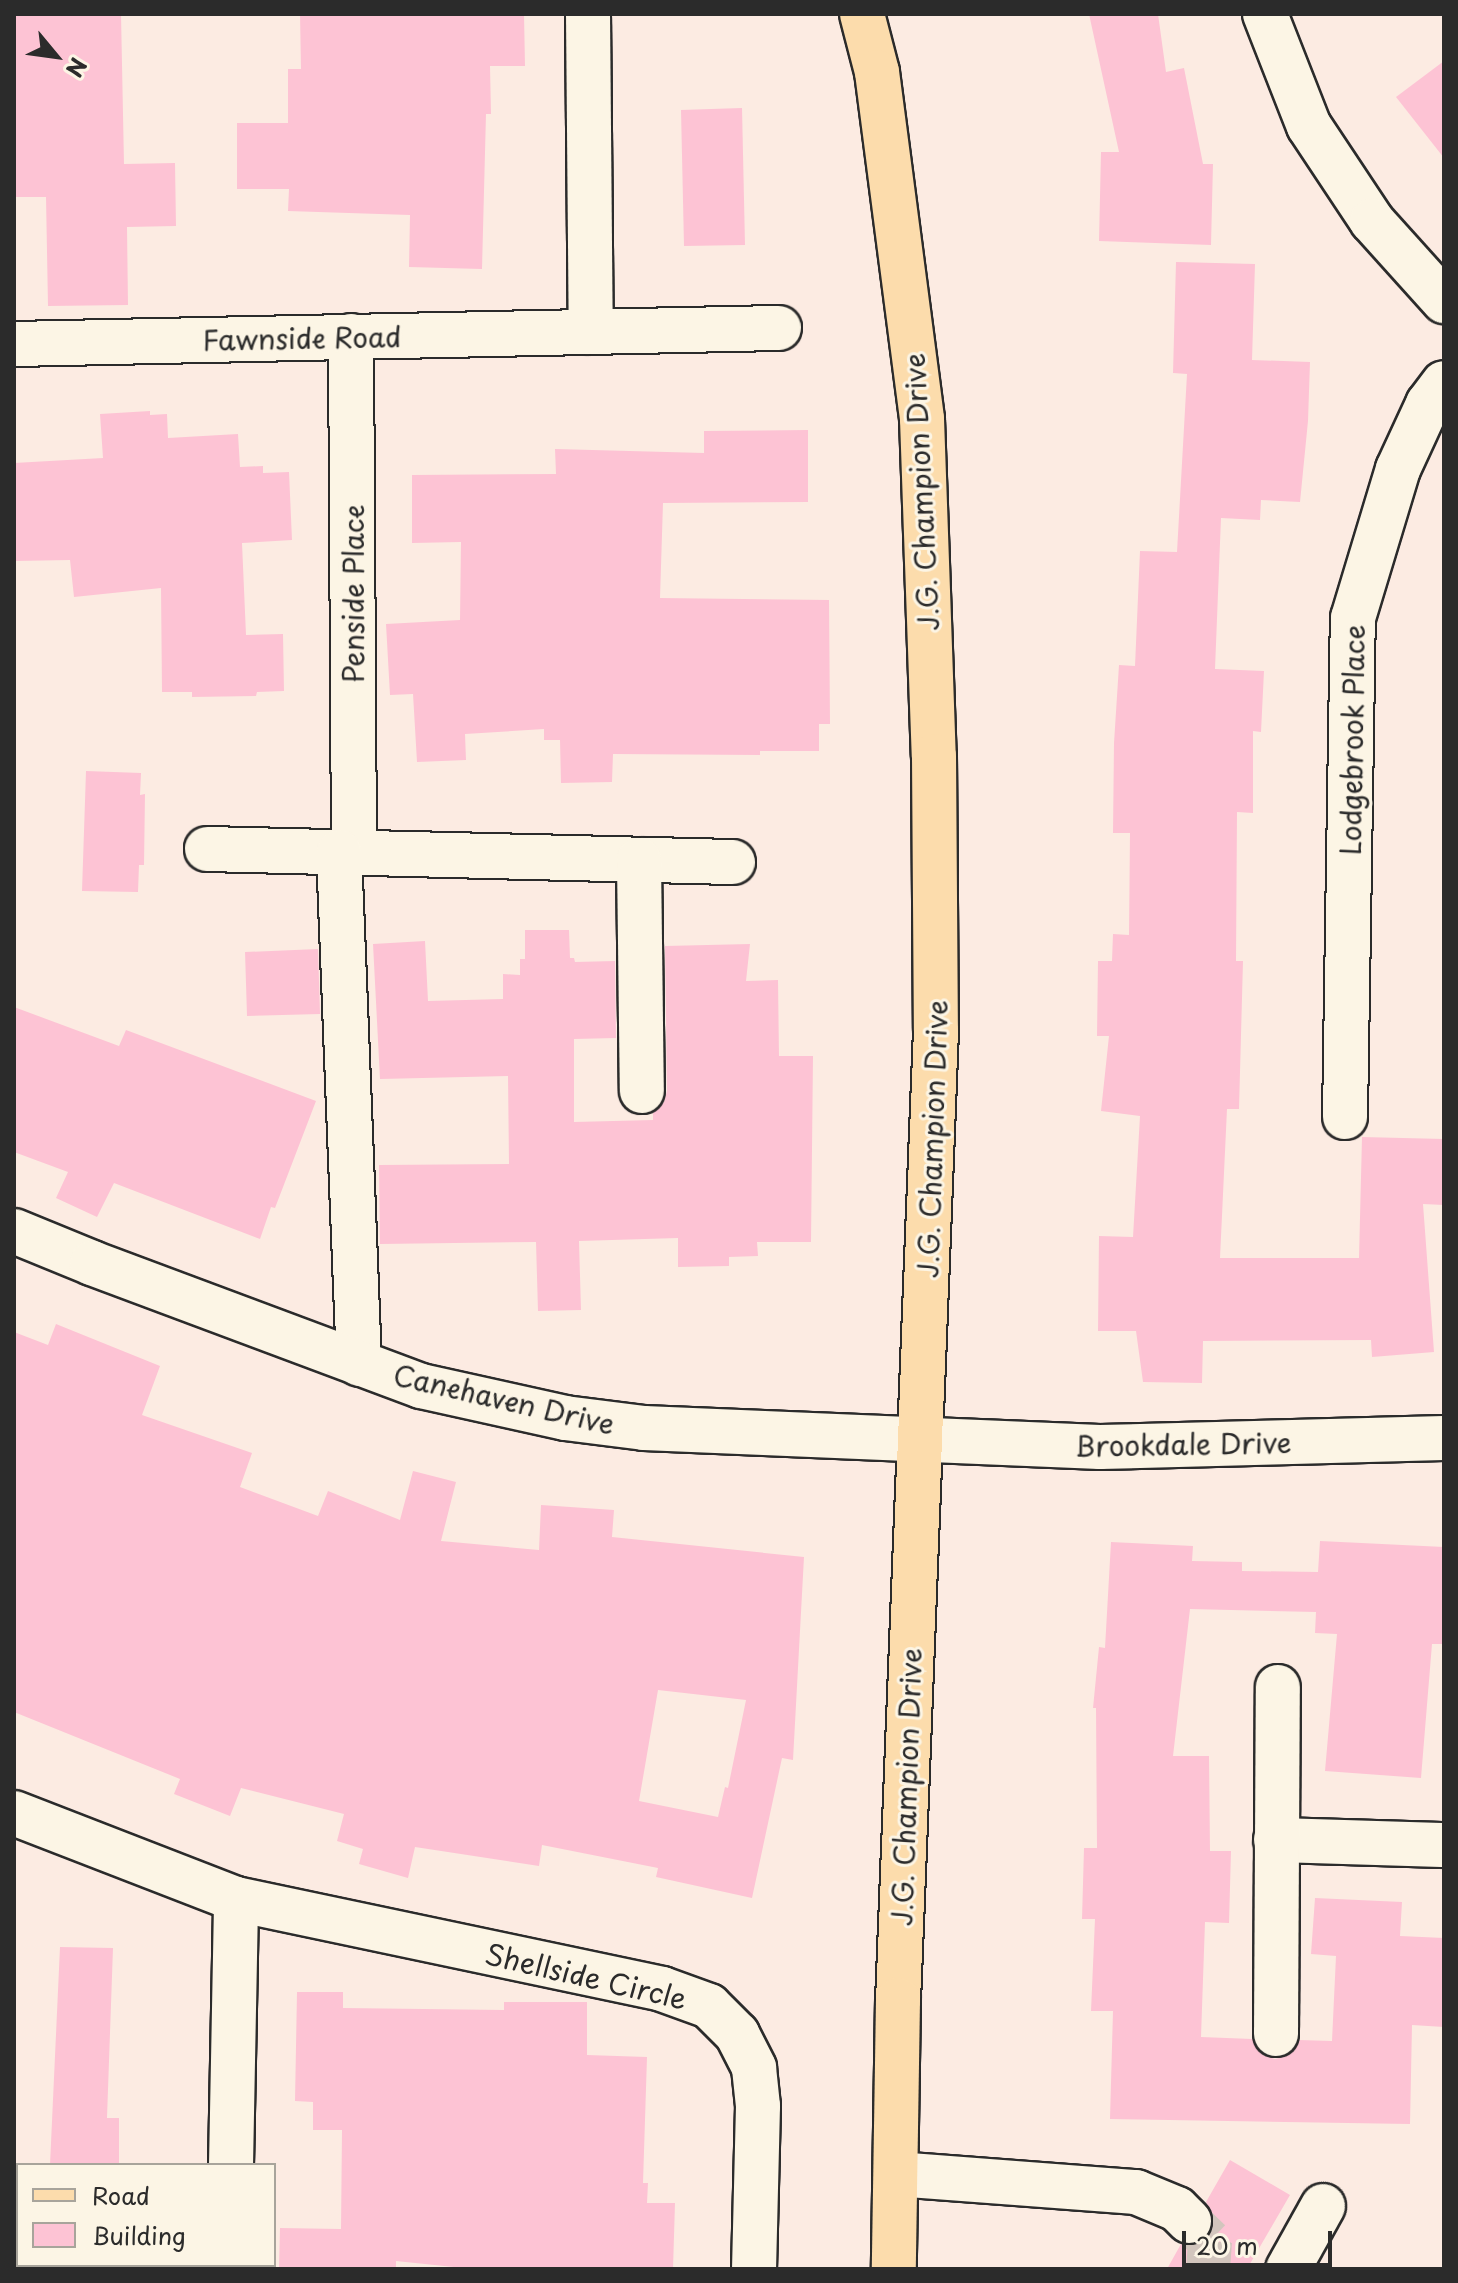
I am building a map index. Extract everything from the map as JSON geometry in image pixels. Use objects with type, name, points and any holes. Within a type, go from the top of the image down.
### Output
[{"type":"main road","name":"J.G. Champion Drive","points":[[862,14],[877,72],[922,419],[934,756],[936,1030],[923,1440],[898,2000],[894,2269]]},
{"type":"street","points":[[588,14],[591,332]]},
{"type":"street","points":[[1265,14],[1309,126],[1372,221],[1444,301]]},
{"type":"street","name":"Fawnside Road","points":[[14,344],[779,328]]},
{"type":"street","name":"Penside Place","points":[[351,336],[346,852],[359,1364]]},
{"type":"street","name":"Lodgebrook Place","points":[[1345,1117],[1353,618],[1398,469],[1428,404],[1444,383]]},
{"type":"street","points":[[207,849],[733,862]]},
{"type":"street","points":[[639,860],[642,1091]]},
{"type":"street","name":"Canehaven Drive","points":[[14,1231],[421,1386],[565,1418],[644,1428],[923,1440]]},
{"type":"street","name":"Brookdale Drive","points":[[923,1440],[1100,1447],[1444,1438]]},
{"type":"street","points":[[1276,2034],[1278,1687]]},
{"type":"street","name":"Shellside Circle","points":[[14,1813],[236,1899],[662,1989],[709,2006],[737,2034],[754,2068],[758,2106],[754,2269]]},
{"type":"street","points":[[1276,1840],[1444,1845]]},
{"type":"street","points":[[231,2163],[236,1899]]},
{"type":"street","points":[[896,2174],[1136,2192],[1177,2209],[1189,2221]]},
{"type":"street","points":[[1300,2265],[1323,2206]]},
{"type":"building","points":[[14,14],[121,14],[124,164],[175,163],[176,226],[127,227],[128,305],[48,306],[46,197],[14,197]]},
{"type":"building","points":[[300,14],[524,14],[525,66],[490,66],[491,114],[486,114],[482,269],[409,267],[410,215],[288,211],[289,189],[237,189],[237,123],[288,123],[288,69],[301,69]]},
{"type":"building","points":[[1089,14],[1158,14],[1166,72],[1184,68],[1203,164],[1213,164],[1211,245],[1099,241],[1101,152],[1119,152]]},
{"type":"building","points":[[1444,61],[1444,158],[1396,97]]},
{"type":"building","points":[[742,108],[745,245],[684,246],[681,110]]},
{"type":"building","points":[[1176,262],[1255,264],[1252,360],[1310,362],[1300,502],[1261,500],[1260,520],[1221,518],[1215,669],[1264,671],[1261,732],[1253,731],[1253,813],[1237,812],[1236,961],[1243,961],[1239,1109],[1227,1109],[1220,1258],[1359,1258],[1362,1137],[1444,1139],[1444,1205],[1423,1204],[1434,1352],[1372,1357],[1371,1340],[1203,1341],[1202,1383],[1143,1382],[1136,1331],[1098,1331],[1099,1236],[1133,1237],[1140,1116],[1101,1111],[1109,1036],[1097,1036],[1098,961],[1112,961],[1113,934],[1129,935],[1130,833],[1113,833],[1114,743],[1119,665],[1135,666],[1140,551],[1177,552],[1187,374],[1173,373]]},
{"type":"building","points":[[150,411],[150,415],[167,414],[168,438],[238,434],[240,467],[263,466],[263,473],[289,472],[292,540],[242,543],[246,635],[283,634],[284,691],[257,692],[256,696],[192,697],[192,692],[162,692],[161,588],[74,597],[70,560],[14,561],[14,463],[103,458],[100,414]]},
{"type":"building","points":[[808,430],[808,502],[663,503],[660,598],[829,600],[830,724],[819,724],[819,751],[760,751],[760,755],[613,754],[612,782],[561,783],[560,740],[544,740],[544,729],[465,734],[466,760],[417,762],[413,694],[390,695],[386,624],[460,620],[461,542],[412,543],[412,475],[556,474],[555,449],[704,453],[704,431]]},
{"type":"building","points":[[86,771],[141,773],[140,795],[145,794],[144,865],[139,865],[138,892],[82,891]]},
{"type":"building","points":[[525,930],[569,930],[570,958],[574,958],[575,962],[615,961],[616,1038],[574,1039],[574,1122],[653,1120],[653,1113],[664,1102],[667,1091],[665,946],[750,944],[746,981],[778,980],[779,1056],[813,1056],[811,1242],[757,1242],[758,1256],[729,1257],[729,1266],[678,1267],[678,1238],[579,1241],[581,1310],[538,1311],[536,1242],[380,1244],[379,1165],[509,1164],[508,1076],[380,1079],[373,944],[425,941],[428,1001],[503,999],[503,974],[520,975],[520,959],[525,959]]},
{"type":"building","points":[[318,949],[320,1014],[247,1016],[245,952]]},
{"type":"building","points":[[14,1007],[119,1046],[126,1030],[316,1101],[260,1239],[114,1183],[97,1217],[56,1198],[68,1172],[14,1152]]},
{"type":"building","points":[[56,1324],[160,1366],[142,1415],[252,1453],[240,1487],[318,1516],[328,1491],[400,1520],[413,1471],[456,1482],[441,1541],[539,1550],[541,1505],[614,1510],[612,1537],[804,1557],[793,1760],[782,1758],[752,1898],[656,1877],[658,1868],[542,1845],[539,1866],[415,1847],[408,1878],[359,1864],[363,1849],[337,1841],[344,1814],[241,1788],[230,1816],[174,1794],[180,1779],[14,1712],[14,1332],[48,1345]],"holes":[[[658,1690],[746,1700],[728,1788],[725,1787],[718,1817],[639,1801]]]},
{"type":"building","points":[[1320,1541],[1444,1547],[1444,1644],[1432,1644],[1421,1778],[1325,1771],[1337,1634],[1315,1633],[1316,1612],[1190,1609],[1173,1756],[1209,1756],[1210,1851],[1231,1851],[1229,1923],[1205,1922],[1201,2037],[1252,2039],[1263,2055],[1275,2059],[1289,2055],[1299,2040],[1332,2041],[1336,1956],[1311,1954],[1315,1898],[1402,1902],[1400,1936],[1444,1938],[1444,2027],[1412,2025],[1410,2124],[1110,2119],[1113,2011],[1091,2011],[1095,1919],[1082,1919],[1084,1848],[1097,1848],[1096,1708],[1093,1708],[1099,1647],[1105,1648],[1111,1542],[1193,1546],[1192,1561],[1242,1562],[1242,1571],[1318,1572]]},
{"type":"building","points":[[60,1947],[113,1948],[107,2118],[119,2118],[119,2163],[50,2163]]},
{"type":"building","points":[[297,1992],[343,1992],[343,2008],[504,2010],[504,2002],[587,2002],[587,2055],[647,2057],[643,2183],[648,2183],[647,2203],[675,2203],[673,2269],[473,2269],[396,2261],[396,2269],[279,2269],[280,2228],[341,2229],[342,2130],[313,2130],[313,2102],[295,2101]]},
{"type":"building","points":[[1230,2160],[1290,2195],[1247,2269],[1167,2269],[1181,2244],[1195,2245],[1207,2238],[1213,2227],[1213,2215],[1206,2202]]},
{"type":"tunnel","points":[[1189,2221],[1210,2241],[1208,2269]]}]
